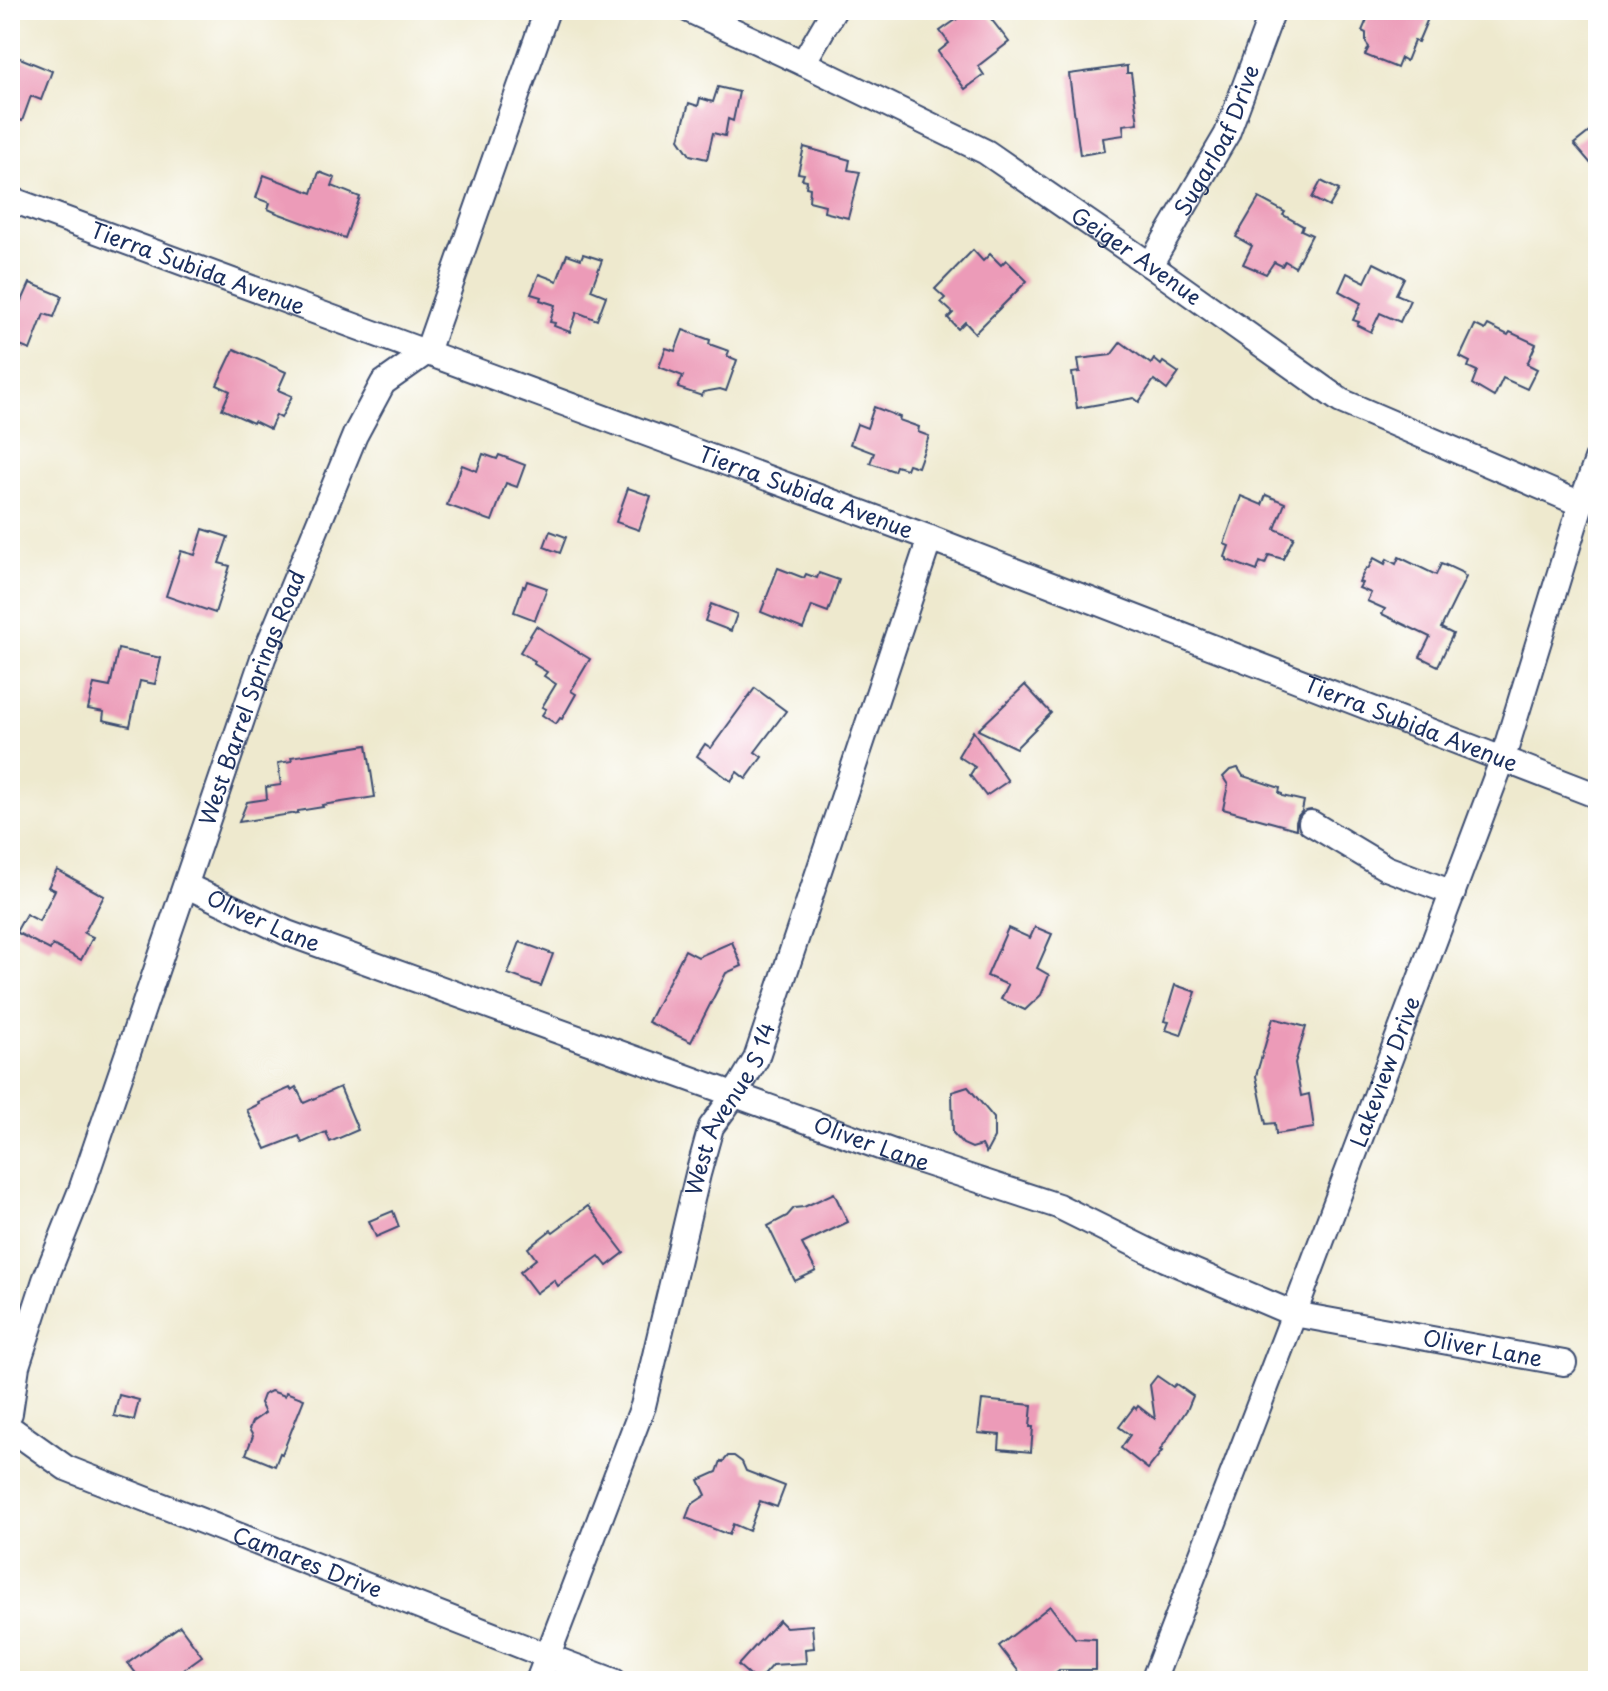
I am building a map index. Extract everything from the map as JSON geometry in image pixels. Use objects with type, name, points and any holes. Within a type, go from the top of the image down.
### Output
[{"type":"street","points":[[427,352],[547,10]]},
{"type":"street","name":"Geiger Avenue","points":[[689,10],[986,152],[1341,401],[1581,504]]},
{"type":"street","points":[[803,63],[834,10]]},
{"type":"street","name":"Sugarloaf Drive","points":[[1150,265],[1227,134],[1273,10]]},
{"type":"street","name":"Tierra Subida Avenue","points":[[10,199],[930,538],[1598,796]]},
{"type":"street","name":"West Barrel Springs Road","points":[[10,1413],[17,1366],[45,1280],[81,1190],[263,658],[355,435],[383,383],[427,352]]},
{"type":"street","name":"Lakeview Drive","points":[[1153,1681],[1502,761],[1598,457]]},
{"type":"street","name":"West Avenue S 14","points":[[538,1681],[643,1406],[711,1127],[756,1059],[930,538]]},
{"type":"street","points":[[1311,823],[1386,868],[1453,893]]},
{"type":"street","name":"Oliver Lane","points":[[187,886],[287,933],[899,1154],[1058,1206],[1165,1259],[1294,1314],[1564,1363]]},
{"type":"street","name":"Camares Drive","points":[[10,1428],[66,1468],[614,1681]]},
{"type":"building","points":[[963,10],[984,10],[1009,42],[978,66],[984,75],[965,89],[938,52],[949,43],[940,31],[957,19],[955,16]]},
{"type":"building","points":[[1371,10],[1415,10],[1429,16],[1418,42],[1414,41],[1406,61],[1401,58],[1397,68],[1365,55],[1369,47],[1366,33],[1362,31]]},
{"type":"building","points":[[10,54],[52,71],[41,100],[31,96],[22,121],[10,117]]},
{"type":"building","points":[[1127,66],[1127,73],[1131,73],[1138,123],[1123,125],[1124,135],[1103,138],[1105,151],[1080,155],[1069,74]]},
{"type":"building","points":[[718,87],[739,92],[733,121],[728,119],[725,136],[713,133],[707,159],[690,155],[679,139],[689,103],[698,106],[700,98],[713,102]]},
{"type":"building","points":[[1598,125],[1598,172],[1574,144]]},
{"type":"building","points":[[804,147],[850,160],[848,170],[860,172],[848,218],[824,212],[825,205],[809,201],[807,180],[802,179],[804,174],[798,173]]},
{"type":"building","points":[[319,172],[335,178],[332,186],[360,197],[345,238],[268,209],[270,203],[256,198],[264,175],[312,193]]},
{"type":"building","points":[[1321,181],[1339,190],[1329,207],[1312,198]]},
{"type":"building","points":[[1259,198],[1285,212],[1283,215],[1312,235],[1295,267],[1285,261],[1282,266],[1274,262],[1266,274],[1243,264],[1252,246],[1236,237]]},
{"type":"building","points":[[973,250],[983,261],[990,254],[1001,265],[1006,260],[1027,281],[975,333],[965,322],[958,329],[948,318],[953,313],[941,302],[945,298],[935,289]]},
{"type":"building","points":[[567,254],[581,259],[583,254],[602,260],[591,290],[606,296],[597,320],[577,312],[570,332],[550,322],[555,305],[531,294],[539,274],[557,281]]},
{"type":"building","points":[[1374,263],[1404,278],[1396,294],[1410,300],[1400,322],[1380,313],[1371,332],[1353,320],[1361,303],[1339,291],[1347,273],[1365,282]]},
{"type":"building","points":[[30,283],[62,296],[54,317],[44,314],[30,350],[10,342],[10,296],[22,301]]},
{"type":"building","points":[[1475,325],[1485,330],[1488,325],[1536,344],[1527,364],[1537,369],[1527,389],[1503,378],[1494,397],[1472,384],[1477,371],[1468,367],[1470,362],[1460,357]]},
{"type":"building","points":[[683,330],[710,340],[709,344],[729,351],[727,356],[737,360],[726,391],[703,392],[702,396],[678,388],[683,376],[659,367],[666,348],[675,351]]},
{"type":"building","points":[[1121,342],[1151,364],[1154,359],[1179,373],[1167,390],[1154,380],[1139,402],[1134,398],[1077,408],[1072,373],[1080,372],[1078,359],[1111,355]]},
{"type":"building","points":[[234,349],[286,372],[278,390],[292,396],[281,418],[276,415],[270,429],[222,409],[230,391],[217,385]]},
{"type":"building","points":[[874,407],[919,427],[918,432],[929,436],[918,467],[908,464],[906,469],[896,466],[894,471],[870,463],[874,453],[850,444],[857,424],[867,428]]},
{"type":"building","points":[[483,454],[497,459],[499,455],[525,465],[517,487],[506,483],[492,521],[447,505],[462,465],[477,471]]},
{"type":"building","points":[[628,488],[651,496],[639,530],[616,522]]},
{"type":"building","points":[[1266,495],[1285,503],[1275,529],[1294,537],[1283,559],[1269,555],[1265,564],[1260,562],[1257,571],[1227,560],[1225,557],[1229,546],[1224,544],[1241,496],[1262,505]]},
{"type":"building","points":[[203,529],[228,537],[219,563],[230,566],[215,613],[166,596],[181,551],[195,555]]},
{"type":"building","points":[[550,531],[566,537],[560,553],[544,547]]},
{"type":"building","points":[[1399,557],[1436,575],[1441,564],[1466,577],[1441,628],[1453,634],[1438,666],[1420,657],[1430,637],[1382,614],[1385,609],[1367,601],[1371,593],[1359,588],[1366,568],[1374,558],[1385,564],[1387,559],[1396,564]]},
{"type":"building","points":[[778,568],[804,578],[806,574],[817,578],[819,573],[839,580],[828,612],[812,606],[803,629],[761,612]]},
{"type":"building","points":[[527,581],[547,588],[535,620],[514,612]]},
{"type":"building","points":[[711,604],[737,614],[731,631],[705,621]]},
{"type":"building","points":[[536,626],[590,659],[571,691],[576,694],[556,724],[542,715],[546,709],[542,707],[556,684],[544,676],[547,672],[534,664],[535,661],[520,652]]},
{"type":"building","points":[[118,649],[161,658],[155,684],[140,681],[130,726],[103,720],[104,712],[88,709],[94,684],[110,687]]},
{"type":"building","points":[[1025,685],[1051,713],[1016,748],[978,730]]},
{"type":"building","points":[[755,688],[786,711],[755,752],[762,757],[746,779],[737,772],[731,781],[697,756],[705,744],[711,748]]},
{"type":"building","points":[[973,731],[1008,781],[986,796],[970,775],[975,767],[958,756]]},
{"type":"building","points":[[367,745],[375,797],[239,822],[247,802],[267,799],[266,787],[281,785],[278,763],[292,761],[291,757]]},
{"type":"building","points":[[1238,768],[1243,776],[1280,788],[1282,796],[1304,801],[1296,829],[1223,809],[1228,785],[1223,777],[1230,770]]},
{"type":"building","points":[[57,870],[104,896],[84,933],[93,937],[81,960],[53,945],[50,950],[16,932],[26,914],[39,921],[55,890],[48,887]]},
{"type":"building","points":[[1035,927],[1052,934],[1037,968],[1049,975],[1041,995],[1025,1010],[1001,999],[1008,985],[987,976],[1008,928],[1030,938]]},
{"type":"building","points":[[520,942],[553,954],[541,986],[508,974]]},
{"type":"building","points":[[732,942],[742,966],[726,973],[691,1042],[648,1022],[685,950],[698,957]]},
{"type":"building","points":[[1175,985],[1196,992],[1181,1035],[1166,1030],[1169,1022],[1164,1021]]},
{"type":"building","points":[[1273,1018],[1306,1027],[1295,1063],[1301,1096],[1309,1094],[1314,1128],[1276,1134],[1275,1123],[1266,1124],[1256,1076]]},
{"type":"building","points":[[296,1087],[304,1103],[340,1087],[358,1130],[330,1142],[326,1132],[302,1143],[299,1136],[266,1149],[247,1110],[258,1102]]},
{"type":"building","points":[[968,1087],[994,1118],[994,1138],[986,1153],[982,1145],[972,1148],[963,1144],[953,1133],[952,1092]]},
{"type":"building","points":[[834,1193],[848,1222],[802,1244],[816,1271],[795,1281],[768,1226],[787,1216],[794,1208],[804,1207]]},
{"type":"building","points":[[588,1206],[624,1253],[607,1266],[599,1256],[558,1286],[554,1280],[536,1293],[520,1272],[536,1259],[528,1248]]},
{"type":"building","points":[[393,1211],[399,1227],[376,1237],[369,1221]]},
{"type":"building","points":[[1157,1376],[1193,1396],[1162,1451],[1148,1469],[1121,1448],[1130,1435],[1119,1427],[1138,1406],[1155,1419],[1150,1385]]},
{"type":"building","points":[[271,1391],[285,1396],[286,1392],[304,1399],[275,1466],[246,1454],[253,1436],[249,1429],[252,1422],[265,1413],[260,1403],[263,1395]]},
{"type":"building","points":[[119,1395],[139,1400],[134,1420],[114,1416]]},
{"type":"building","points":[[982,1400],[1032,1405],[1031,1452],[999,1449],[1000,1435],[978,1433]]},
{"type":"building","points":[[728,1456],[742,1462],[746,1471],[785,1486],[777,1507],[760,1501],[749,1531],[733,1524],[729,1535],[686,1518],[691,1505],[706,1495],[699,1480],[717,1472],[721,1461]]},
{"type":"building","points":[[1050,1606],[1075,1638],[1096,1639],[1096,1670],[1059,1670],[1045,1681],[1026,1681],[999,1646]]},
{"type":"building","points":[[779,1620],[786,1627],[812,1625],[814,1648],[805,1649],[806,1663],[772,1665],[756,1681],[738,1665]]},
{"type":"building","points":[[180,1626],[202,1656],[167,1681],[142,1681],[128,1663]]}]
